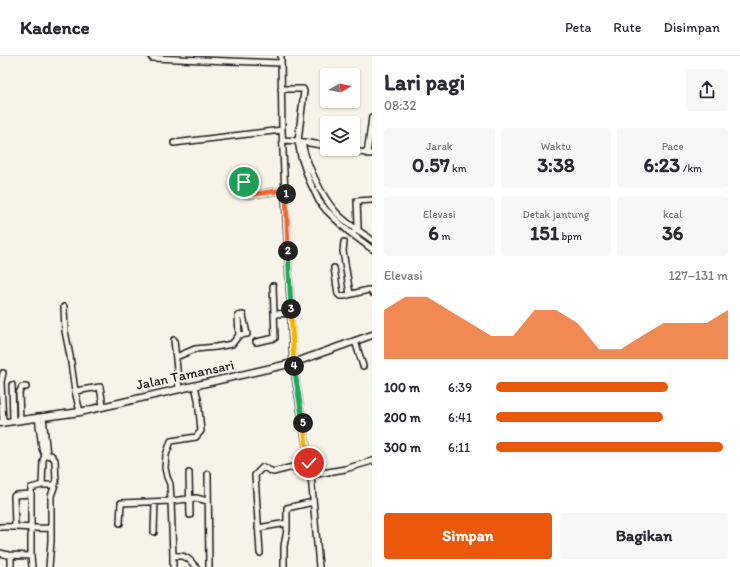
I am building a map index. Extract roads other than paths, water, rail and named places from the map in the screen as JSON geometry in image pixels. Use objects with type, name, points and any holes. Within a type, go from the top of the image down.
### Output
[{"type":"main road","name":"Jalan Tamansari","points":[[1,423],[80,412],[293,364],[372,335]]},
{"type":"street","points":[[229,56],[229,62]]},
{"type":"street","points":[[281,56],[282,130],[293,364],[311,475],[319,567]]},
{"type":"street","points":[[152,58],[166,57],[229,62],[280,63]]},
{"type":"street","points":[[281,89],[303,89],[304,91],[300,141],[304,167],[319,201],[333,218],[372,249]]},
{"type":"street","points":[[369,154],[372,117]]},
{"type":"street","points":[[174,143],[282,130]]},
{"type":"street","points":[[283,140],[320,145]]},
{"type":"street","points":[[300,141],[308,165],[330,204],[339,216],[372,240]]},
{"type":"street","points":[[244,182],[244,193],[248,195],[285,190]]},
{"type":"street","points":[[358,230],[357,201],[372,200]]},
{"type":"street","points":[[352,233],[358,230]]},
{"type":"street","points":[[344,242],[343,251],[350,294]]},
{"type":"street","points":[[334,268],[338,294],[340,296],[368,290],[372,293]]},
{"type":"street","points":[[256,342],[275,338],[273,286]]},
{"type":"street","points":[[64,307],[65,330],[80,412]]},
{"type":"street","points":[[275,314],[291,313]]},
{"type":"street","points":[[176,357],[195,349],[232,344],[239,336]]},
{"type":"street","points":[[174,340],[179,389]]},
{"type":"street","points":[[355,341],[363,366]]},
{"type":"street","points":[[1,423],[1,382],[3,373]]},
{"type":"street","points":[[12,385],[13,421]]},
{"type":"street","points":[[173,567],[170,484],[165,468],[169,442],[172,439],[196,437],[201,431],[198,399],[195,386]]},
{"type":"street","points":[[20,420],[19,393],[22,388],[26,387]]},
{"type":"street","points":[[75,391],[100,387],[103,406]]},
{"type":"street","points":[[41,417],[42,448],[46,455]]},
{"type":"street","points":[[46,455],[51,455],[55,460],[56,482],[51,496],[50,567]]},
{"type":"street","points":[[42,485],[43,460],[46,455]]},
{"type":"street","points":[[311,475],[345,469],[372,461]]},
{"type":"street","points":[[260,553],[254,476],[264,467],[273,472],[309,463]]},
{"type":"street","points":[[189,473],[190,515]]},
{"type":"street","points":[[208,474],[208,567]]},
{"type":"street","points":[[32,567],[32,487],[55,485]]},
{"type":"street","points":[[15,526],[14,496],[31,494]]},
{"type":"street","points":[[120,523],[121,503],[171,501],[190,498],[208,501]]},
{"type":"street","points":[[154,532],[155,502]]},
{"type":"street","points":[[284,567],[287,507],[313,502]]},
{"type":"street","points":[[258,528],[287,523]]},
{"type":"street","points":[[0,527],[15,526],[31,529],[51,528]]},
{"type":"street","points":[[0,553],[12,556],[31,556]]},
{"type":"street","points":[[11,567],[12,556]]},
{"type":"street","points":[[173,556],[186,557],[193,562],[196,567]]}]
